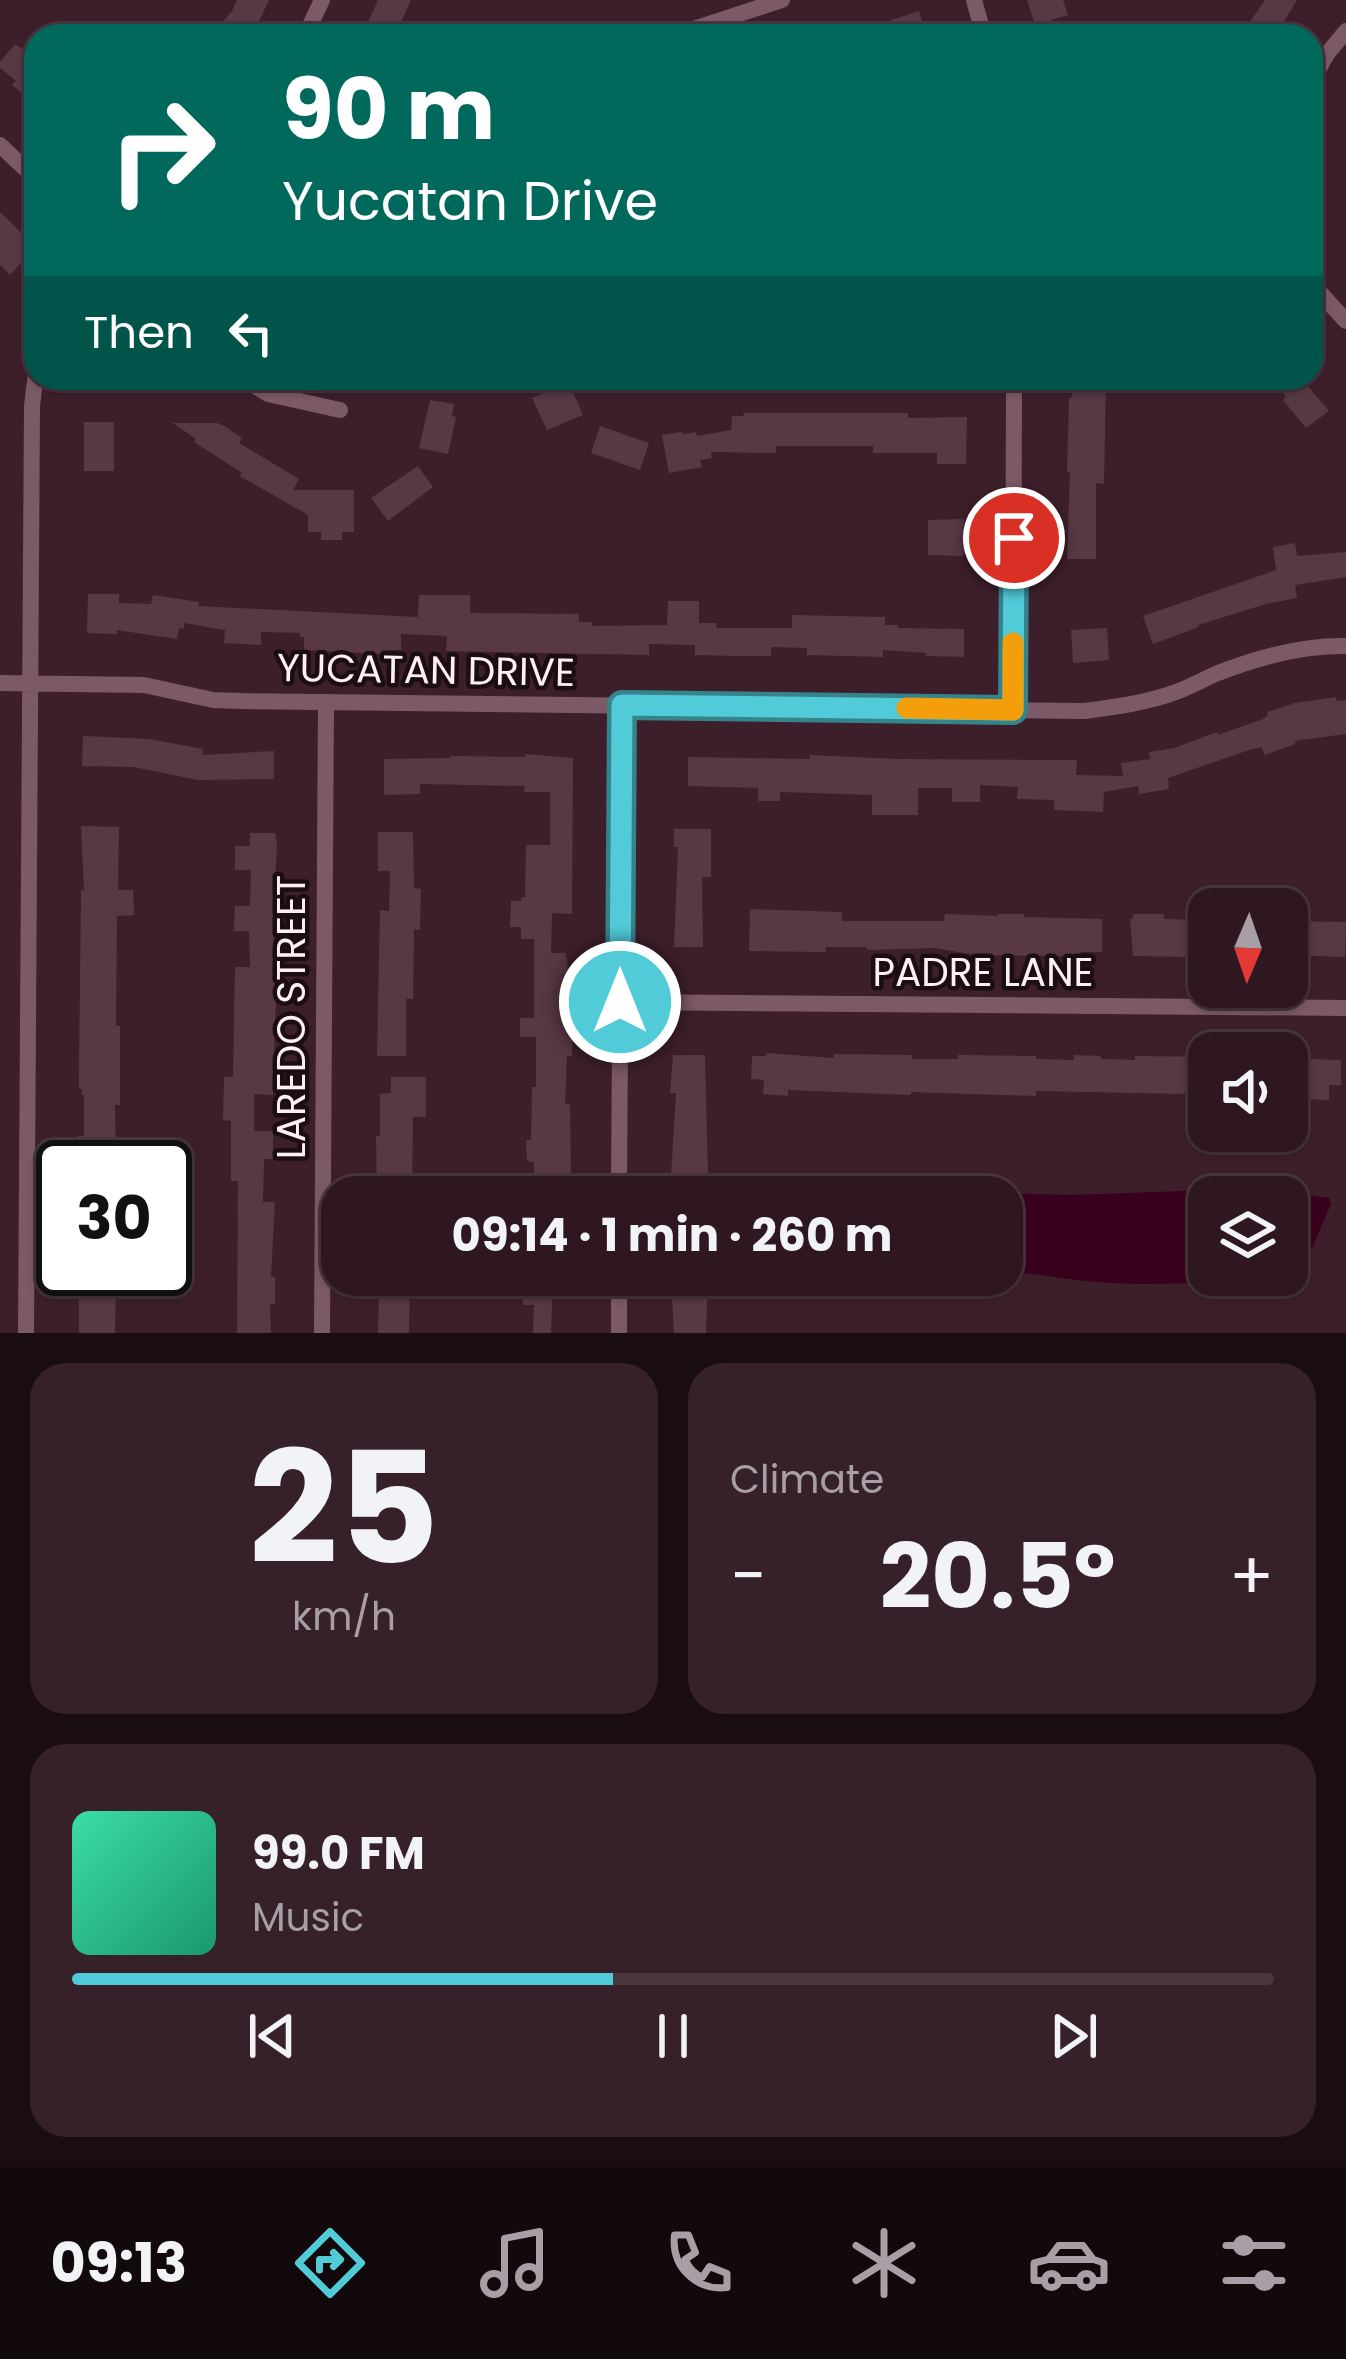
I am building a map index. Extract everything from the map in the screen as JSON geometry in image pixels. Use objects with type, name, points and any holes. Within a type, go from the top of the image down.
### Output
[{"type":"street","points":[[709,24],[782,0]]},
{"type":"street","points":[[1323,61],[1346,31]]},
{"type":"street","points":[[0,145],[24,168]]},
{"type":"street","points":[[1323,296],[1346,321]]},
{"type":"street","points":[[26,1333],[34,390]]},
{"type":"street","points":[[262,390],[340,410]]},
{"type":"street","points":[[1013,710],[1014,390]]},
{"type":"street","name":"YUCATAN DRIVE","points":[[0,683],[144,685],[213,700],[1084,711],[1178,692],[1265,657],[1346,646]]},
{"type":"street","name":"LAREDO STREET","points":[[322,1333],[326,702]]},
{"type":"street","points":[[620,1176],[622,705]]},
{"type":"street","name":"PADRE LANE","points":[[620,1002],[1346,1008]]},
{"type":"street","points":[[619,1296],[619,1333]]},
{"type":"shaded area","points":[[1188,1191],[1188,1283],[1130,1284],[1023,1273],[1023,1194]]},
{"type":"shaded area","points":[[1308,1195],[1329,1198],[1331,1204],[1308,1257]]},
{"type":"building","points":[[237,0],[269,0],[258,24],[221,24]]},
{"type":"building","points":[[378,0],[411,0],[400,24],[367,24]]},
{"type":"building","points":[[1027,0],[1063,0],[1068,15],[1035,24]]},
{"type":"building","points":[[1265,0],[1297,0],[1282,24],[1248,24]]},
{"type":"building","points":[[919,11],[923,24],[879,24]]},
{"type":"building","points":[[15,44],[24,50],[24,95],[12,85],[16,81],[0,68]]},
{"type":"building","points":[[0,212],[24,235],[24,260],[10,275],[0,265]]},
{"type":"building","points":[[540,390],[572,390],[583,415],[547,430],[532,398],[542,394]]},
{"type":"building","points":[[1072,390],[1106,390],[1104,484],[1096,483],[1096,559],[1067,559]]},
{"type":"building","points":[[1280,390],[1311,390],[1329,411],[1306,428],[1283,400],[1286,397]]},
{"type":"building","points":[[430,400],[454,404],[448,454],[419,448]]},
{"type":"building","points":[[732,416],[967,417],[966,464],[937,464],[937,453],[873,453],[873,446],[776,446],[776,453],[711,452],[712,458],[700,460],[702,467],[669,473],[662,435],[731,430]]},
{"type":"building","points":[[84,422],[114,422],[114,471],[84,471]]},
{"type":"building","points":[[173,423],[226,427],[242,438],[239,443],[299,479],[293,490],[354,490],[354,532],[342,532],[342,540],[321,540],[321,532],[308,532],[308,515],[240,476]]},
{"type":"building","points":[[600,426],[649,443],[640,470],[591,453]]},
{"type":"building","points":[[418,466],[433,487],[388,521],[371,498]]},
{"type":"building","points":[[964,519],[964,556],[928,555],[928,520]]},
{"type":"building","points":[[1295,543],[1297,556],[1346,552],[1346,577],[1295,585],[1297,598],[1198,625],[1153,644],[1143,616],[1276,570],[1273,547]]},
{"type":"building","points":[[88,594],[119,594],[119,603],[151,604],[153,595],[199,602],[198,606],[418,617],[419,595],[470,595],[470,613],[579,614],[579,622],[592,622],[592,626],[667,625],[668,601],[699,601],[699,623],[717,623],[716,628],[792,628],[792,615],[885,617],[885,625],[898,628],[964,629],[964,657],[883,650],[883,657],[807,655],[807,648],[771,647],[771,656],[695,655],[695,645],[649,644],[649,655],[446,651],[447,636],[401,634],[401,650],[383,650],[382,654],[304,650],[300,633],[261,632],[261,645],[224,643],[225,630],[184,623],[177,639],[117,630],[117,634],[87,633]]},
{"type":"building","points":[[1107,628],[1109,660],[1073,663],[1071,630]]},
{"type":"building","points":[[1336,697],[1336,701],[1346,700],[1346,734],[1294,741],[1296,744],[1264,755],[1262,747],[1249,750],[1168,778],[1169,789],[1139,794],[1138,786],[1104,792],[1103,812],[1054,810],[1054,800],[1017,799],[1018,787],[980,785],[980,802],[952,802],[952,788],[918,788],[918,815],[872,815],[872,795],[780,792],[780,801],[758,801],[758,788],[688,786],[688,757],[1077,760],[1076,775],[1123,776],[1121,763],[1150,759],[1149,752],[1218,735],[1295,703]]},
{"type":"building","points":[[83,736],[149,739],[203,749],[202,755],[274,751],[274,779],[198,780],[134,767],[82,766]]},
{"type":"building","points":[[573,758],[572,914],[552,913],[551,953],[566,953],[569,978],[573,978],[572,1056],[567,1056],[565,1104],[570,1104],[571,1176],[534,1176],[534,1162],[527,1161],[532,1087],[536,1087],[536,1037],[520,1037],[520,1018],[534,1018],[534,939],[521,939],[521,927],[510,927],[511,901],[525,897],[526,845],[550,845],[550,792],[524,792],[525,786],[420,784],[420,794],[384,795],[384,759]]},
{"type":"building","points":[[81,826],[119,827],[118,890],[133,890],[134,915],[117,916],[120,1105],[115,1105],[116,1140],[78,1140],[84,1136],[84,1095],[79,1089]]},
{"type":"building","points":[[674,829],[711,829],[711,877],[702,877],[703,947],[674,947],[678,847],[674,847]]},
{"type":"building","points":[[378,832],[413,832],[414,888],[421,889],[420,930],[414,929],[413,999],[406,999],[406,1056],[377,1056],[380,910],[389,911],[390,871],[378,871]]},
{"type":"building","points":[[250,833],[275,833],[277,844],[273,1095],[254,1094],[254,1131],[273,1131],[273,1159],[264,1159],[263,1202],[275,1202],[271,1333],[237,1333],[238,1181],[231,1181],[231,1121],[223,1120],[224,1077],[233,1077],[235,967],[250,967],[249,931],[234,931],[235,906],[250,906],[251,870],[235,870],[235,846],[250,846]]},
{"type":"building","points":[[750,909],[842,912],[842,921],[944,921],[945,914],[1102,919],[1102,952],[977,955],[934,948],[867,947],[826,947],[826,952],[749,951]]},
{"type":"building","points":[[1133,914],[1164,914],[1164,919],[1188,920],[1188,957],[1133,956]]},
{"type":"building","points":[[1308,921],[1346,922],[1345,957],[1308,956]]},
{"type":"building","points":[[673,1055],[705,1055],[708,1176],[671,1176],[676,1093],[670,1093]]},
{"type":"building","points":[[752,1056],[1188,1057],[1188,1094],[911,1095],[788,1090],[788,1096],[763,1094],[764,1080],[751,1079]]},
{"type":"building","points":[[1308,1059],[1341,1060],[1341,1085],[1329,1085],[1329,1100],[1308,1099]]},
{"type":"building","points":[[391,1077],[426,1077],[426,1117],[413,1117],[412,1176],[377,1176],[380,1094],[391,1093]]},
{"type":"building","points":[[79,1296],[116,1296],[115,1333],[79,1333]]},
{"type":"building","points":[[379,1296],[410,1296],[409,1333],[378,1333]]},
{"type":"building","points":[[523,1296],[552,1296],[551,1333],[533,1333],[534,1305],[523,1305]]},
{"type":"building","points":[[672,1296],[707,1296],[706,1333],[674,1333]]},
{"type":"slow traffic","points":[[907,708],[1013,710],[1013,643]]},
{"type":"route","points":[[620,1002],[622,705],[1013,710],[1014,538]]}]
